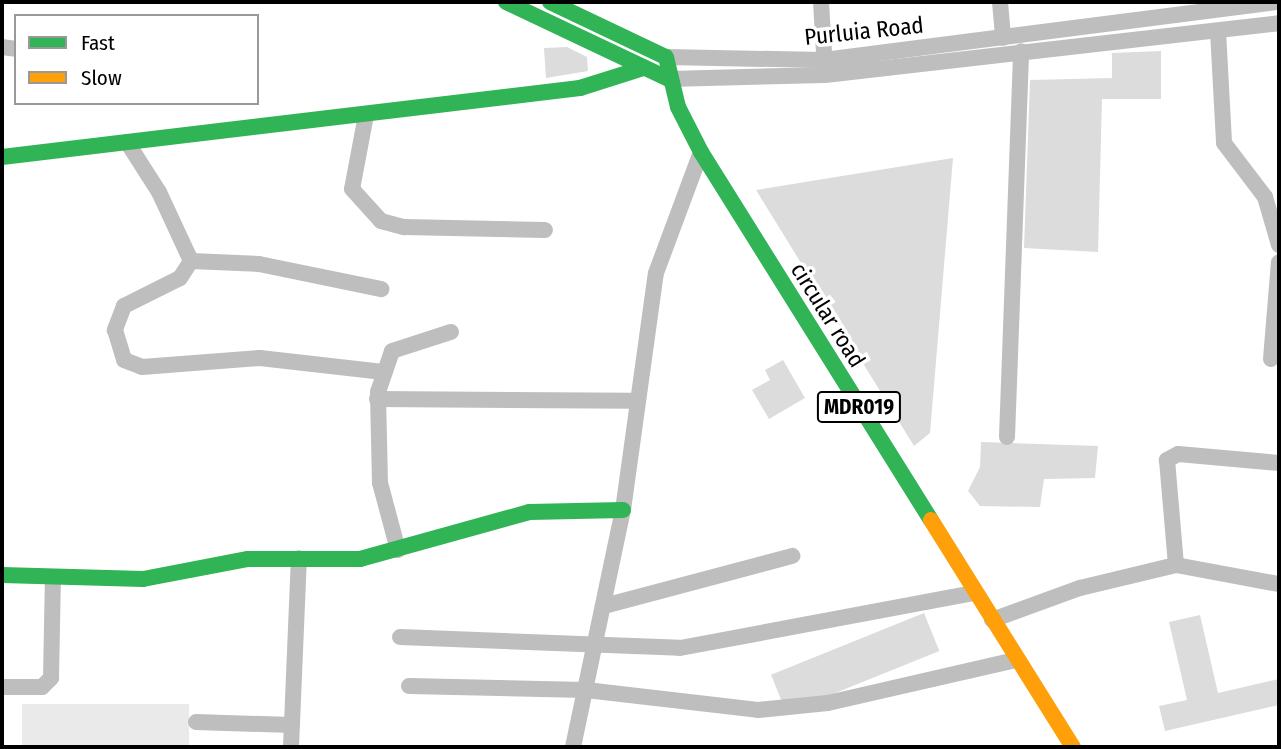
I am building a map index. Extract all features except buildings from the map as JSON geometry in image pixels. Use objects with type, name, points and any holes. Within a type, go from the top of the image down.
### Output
[{"type":"street","points":[[506,2],[669,79]]},
{"type":"street","points":[[550,2],[666,57]]},
{"type":"street","points":[[821,2],[824,68]]},
{"type":"street","points":[[1000,2],[1003,37]]},
{"type":"street","name":"Purluia Road","points":[[666,57],[824,68],[1003,37],[1275,2]]},
{"type":"street","name":"Purluia Road","points":[[669,79],[1021,51],[1279,23]]},
{"type":"street","points":[[1218,31],[1224,143],[1265,197],[1279,245]]},
{"type":"street","points":[[1007,437],[1021,51]]},
{"type":"street","name":"circular road","points":[[666,57],[669,79],[701,152],[973,593],[1073,747]]},
{"type":"street","points":[[2,157],[580,88],[643,68]]},
{"type":"street","points":[[366,115],[352,189],[381,221],[404,227],[545,230]]},
{"type":"street","points":[[127,142],[159,192],[191,261]]},
{"type":"street","points":[[573,747],[623,510],[634,401],[659,261],[701,152]]},
{"type":"street","points":[[191,261],[259,264],[381,289]]},
{"type":"street","points":[[191,261],[180,278],[137,297],[118,317],[115,341],[131,366],[260,358],[383,372]]},
{"type":"street","points":[[1271,359],[1279,261]]},
{"type":"street","points":[[398,550],[380,483],[377,399],[383,372],[403,344],[451,332]]},
{"type":"street","points":[[377,399],[634,401]]},
{"type":"street","points":[[1176,565],[1167,460],[1178,454],[1279,463]]},
{"type":"street","points":[[2,575],[143,579],[248,559],[360,559],[398,550],[451,529],[529,512],[623,510]]},
{"type":"street","points":[[604,606],[792,556]]},
{"type":"street","points":[[291,747],[299,558]]},
{"type":"street","points":[[992,621],[1080,588],[1176,565],[1279,584]]},
{"type":"street","points":[[2,687],[42,687],[51,678],[53,578]]},
{"type":"street","points":[[400,637],[597,642],[680,648],[973,593]]},
{"type":"street","points":[[409,686],[586,690],[758,710],[828,703],[1016,660]]},
{"type":"street","points":[[196,722],[292,725]]},
{"type":"shaded area","points":[[22,704],[189,704],[189,747],[22,747]]},
{"type":"traffic: fast","points":[[506,2],[669,79]]},
{"type":"traffic: fast","points":[[550,2],[666,57],[678,107],[701,152],[931,520]]},
{"type":"traffic: fast","points":[[2,157],[580,88],[643,68]]},
{"type":"traffic: fast","points":[[2,575],[143,579],[248,559],[360,559],[529,512],[623,510]]},
{"type":"traffic: slow","points":[[931,520],[1073,747]]}]
